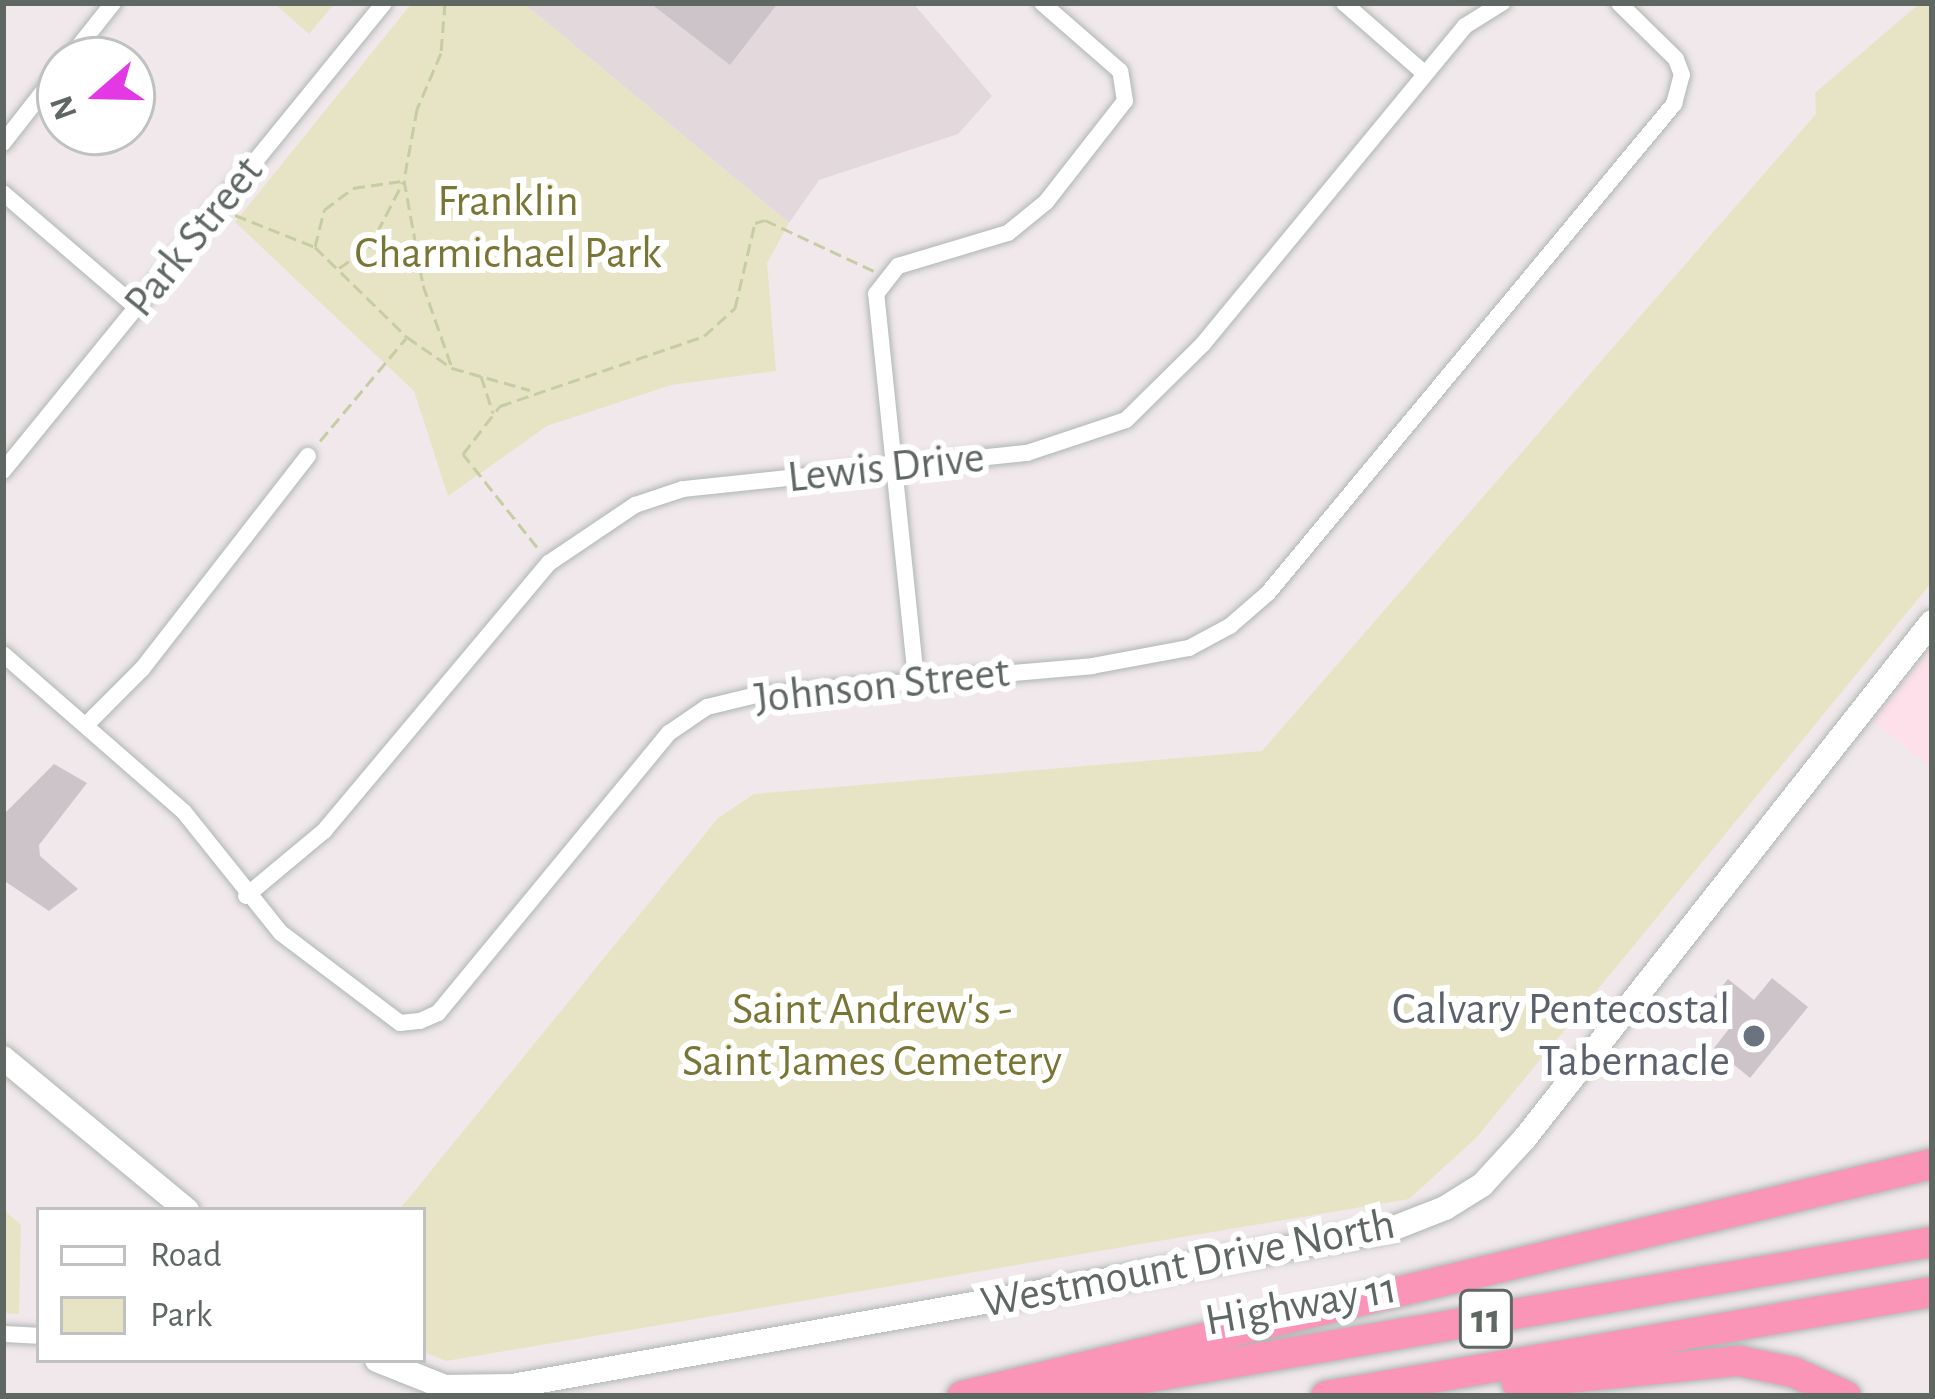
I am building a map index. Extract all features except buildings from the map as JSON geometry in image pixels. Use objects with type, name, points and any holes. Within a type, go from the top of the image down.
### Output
[{"type":"highway","points":[[962,1396],[1932,1164]]},
{"type":"highway","name":"Highway 11","points":[[1039,1396],[1932,1242]]},
{"type":"highway","name":"Highway 11","points":[[1326,1396],[1932,1292]]},
{"type":"highway","points":[[1368,1389],[1440,1392],[1739,1361],[1793,1372],[1846,1396]]},
{"type":"street","points":[[87,36],[113,3]]},
{"type":"street","name":"Park Street","points":[[3,470],[384,3]]},
{"type":"street","points":[[916,679],[876,314],[884,276],[1008,233],[1046,202],[1125,100],[1120,71],[1042,3]]},
{"type":"street","points":[[1344,3],[1424,73]]},
{"type":"street","name":"Lewis Drive","points":[[246,896],[324,831],[549,563],[635,505],[683,489],[1027,453],[1126,419],[1203,344],[1466,26],[1502,3]]},
{"type":"street","name":"Johnson Street","points":[[3,654],[89,722],[184,812],[246,896],[400,1023],[420,1021],[438,1013],[688,720],[757,695],[1092,665],[1189,648],[1268,592],[1674,104],[1682,75],[1676,59],[1618,3]]},
{"type":"street","points":[[3,142],[36,100]]},
{"type":"street","points":[[3,193],[136,307]]},
{"type":"street","points":[[89,722],[142,669],[308,456]]},
{"type":"street","name":"Westmount Drive North","points":[[384,1364],[445,1387],[512,1386],[1389,1230],[1444,1208],[1482,1185],[1526,1138],[1932,622]]},
{"type":"street","points":[[3,1058],[183,1207]]},
{"type":"street","points":[[3,1334],[36,1336]]},
{"type":"path","points":[[338,269],[383,228],[404,180],[416,109],[441,52],[446,3]]},
{"type":"path","points":[[315,248],[316,221],[353,188],[404,180]]},
{"type":"path","points":[[404,180],[423,284],[452,368]]},
{"type":"path","points":[[218,207],[315,248],[407,337],[452,368],[532,391]]},
{"type":"path","points":[[549,563],[463,454],[494,415],[532,391],[704,336],[735,308],[755,223],[765,220],[884,276]]},
{"type":"path","points":[[308,456],[407,337]]},
{"type":"path","points":[[481,376],[494,415]]},
{"type":"shaded area","points":[[523,3],[913,3],[992,96],[958,134],[819,180],[789,223]]},
{"type":"shaded area","points":[[1932,646],[1932,769],[1874,721]]},
{"type":"green space","points":[[274,3],[335,3],[309,34]]},
{"type":"green space","name":"Franklin Charmichael Park","points":[[412,3],[523,3],[789,223],[767,263],[776,371],[671,385],[547,426],[448,496],[414,391],[235,222]]},
{"type":"green space","name":"Saint Andrew's - Saint James Cemetery","points":[[1920,3],[1932,3],[1932,582],[1476,1138],[1409,1199],[446,1361],[426,1353],[426,1207],[401,1207],[718,818],[754,794],[1262,751],[1816,114],[1815,93]]},
{"type":"green space","points":[[3,1209],[21,1225],[19,1314],[3,1313]]},
{"type":"place","name":"Calvary Pentecostal Tabernacle","points":[[1754,1036]]}]
